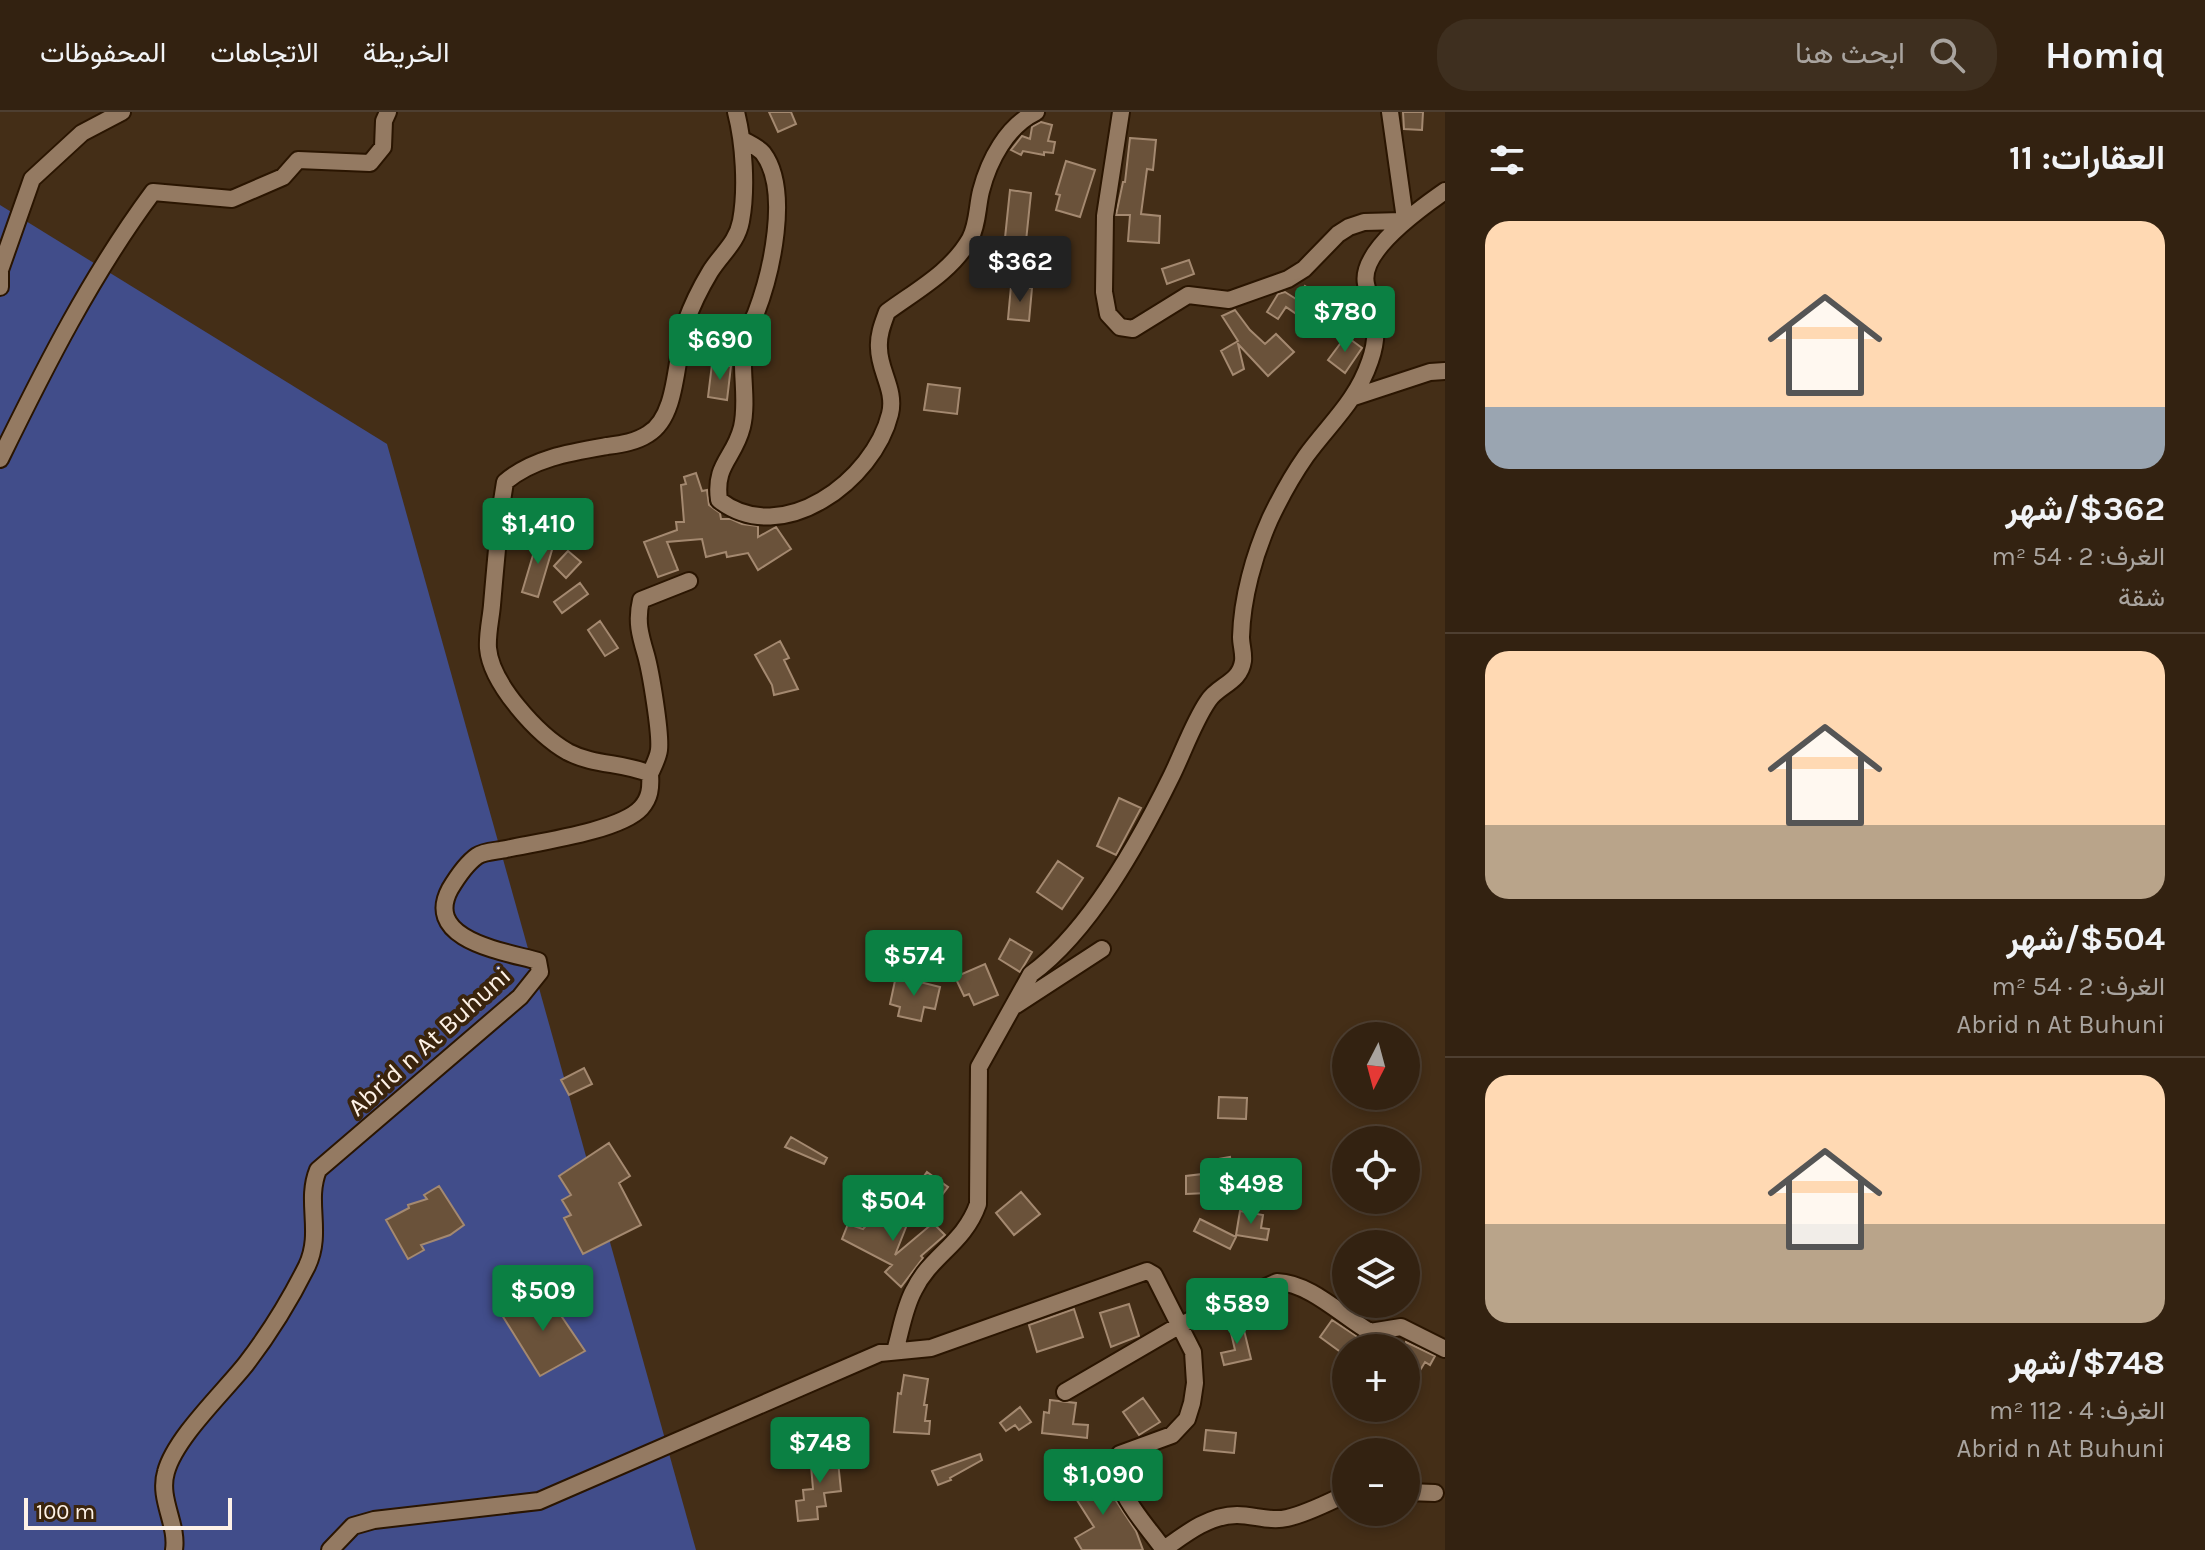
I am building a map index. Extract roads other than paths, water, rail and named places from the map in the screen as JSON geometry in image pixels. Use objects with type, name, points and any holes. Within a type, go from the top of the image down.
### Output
[{"type":"street","points":[[0,287],[0,270],[32,179],[82,133],[122,112]]},
{"type":"street","points":[[0,459],[54,349],[133,219],[153,192],[232,199],[283,177],[298,160],[370,163],[383,147],[384,121],[388,112]]},
{"type":"street","points":[[689,581],[641,600],[638,612],[638,634],[647,656],[659,749],[650,774],[622,764],[594,762],[566,750],[531,722],[496,676],[488,647],[505,482],[529,466],[560,455],[624,444],[648,435],[661,423],[669,402],[687,319],[711,270],[726,253],[740,225],[743,140],[736,112]]},
{"type":"street","points":[[743,140],[763,153],[774,175],[777,199],[775,232],[756,312],[745,336],[742,427],[734,452],[721,467],[717,485],[719,500],[733,511],[776,517],[789,515],[816,503],[843,484],[871,454],[891,410],[890,388],[879,349],[887,312],[934,280],[954,262],[975,227],[989,168],[1014,127],[1036,112]]},
{"type":"street","points":[[1121,112],[1105,216],[1104,292],[1108,314],[1120,327],[1133,329],[1188,295],[1229,300],[1274,286],[1304,269],[1349,227],[1364,222],[1404,220]]},
{"type":"street","points":[[1390,112],[1404,220]]},
{"type":"street","points":[[895,1351],[914,1289],[928,1269],[971,1224],[978,1204],[979,1067],[1031,974],[1046,963],[1084,922],[1151,817],[1209,698],[1238,675],[1243,661],[1241,638],[1246,597],[1269,521],[1307,455],[1354,397],[1370,361],[1377,334],[1365,281],[1367,270],[1388,236],[1404,220],[1445,191]]},
{"type":"street","points":[[1354,397],[1430,372],[1445,371]]},
{"type":"street","name":"Abrid n At Buhuni","points":[[174,1550],[176,1538],[165,1500],[165,1474],[171,1458],[247,1363],[280,1316],[308,1264],[316,1233],[312,1192],[318,1170],[520,997],[540,972],[538,961],[506,955],[475,944],[453,927],[446,919],[443,906],[448,892],[477,856],[627,819],[641,808],[651,791],[650,774]]},
{"type":"street","points":[[1011,1009],[1102,949]]},
{"type":"street","points":[[330,1550],[353,1526],[374,1520],[539,1501],[880,1353],[931,1348],[1147,1271],[1154,1275],[1193,1352],[1195,1383],[1187,1419],[1172,1435],[1120,1454],[1117,1464],[1120,1488],[1164,1550],[1191,1529],[1205,1523],[1236,1515],[1260,1519],[1288,1518],[1332,1500]]},
{"type":"street","points":[[1065,1392],[1180,1325],[1277,1282],[1289,1282],[1370,1332],[1401,1327],[1445,1349]]},
{"type":"street","points":[[1420,1492],[1435,1493]]}]
